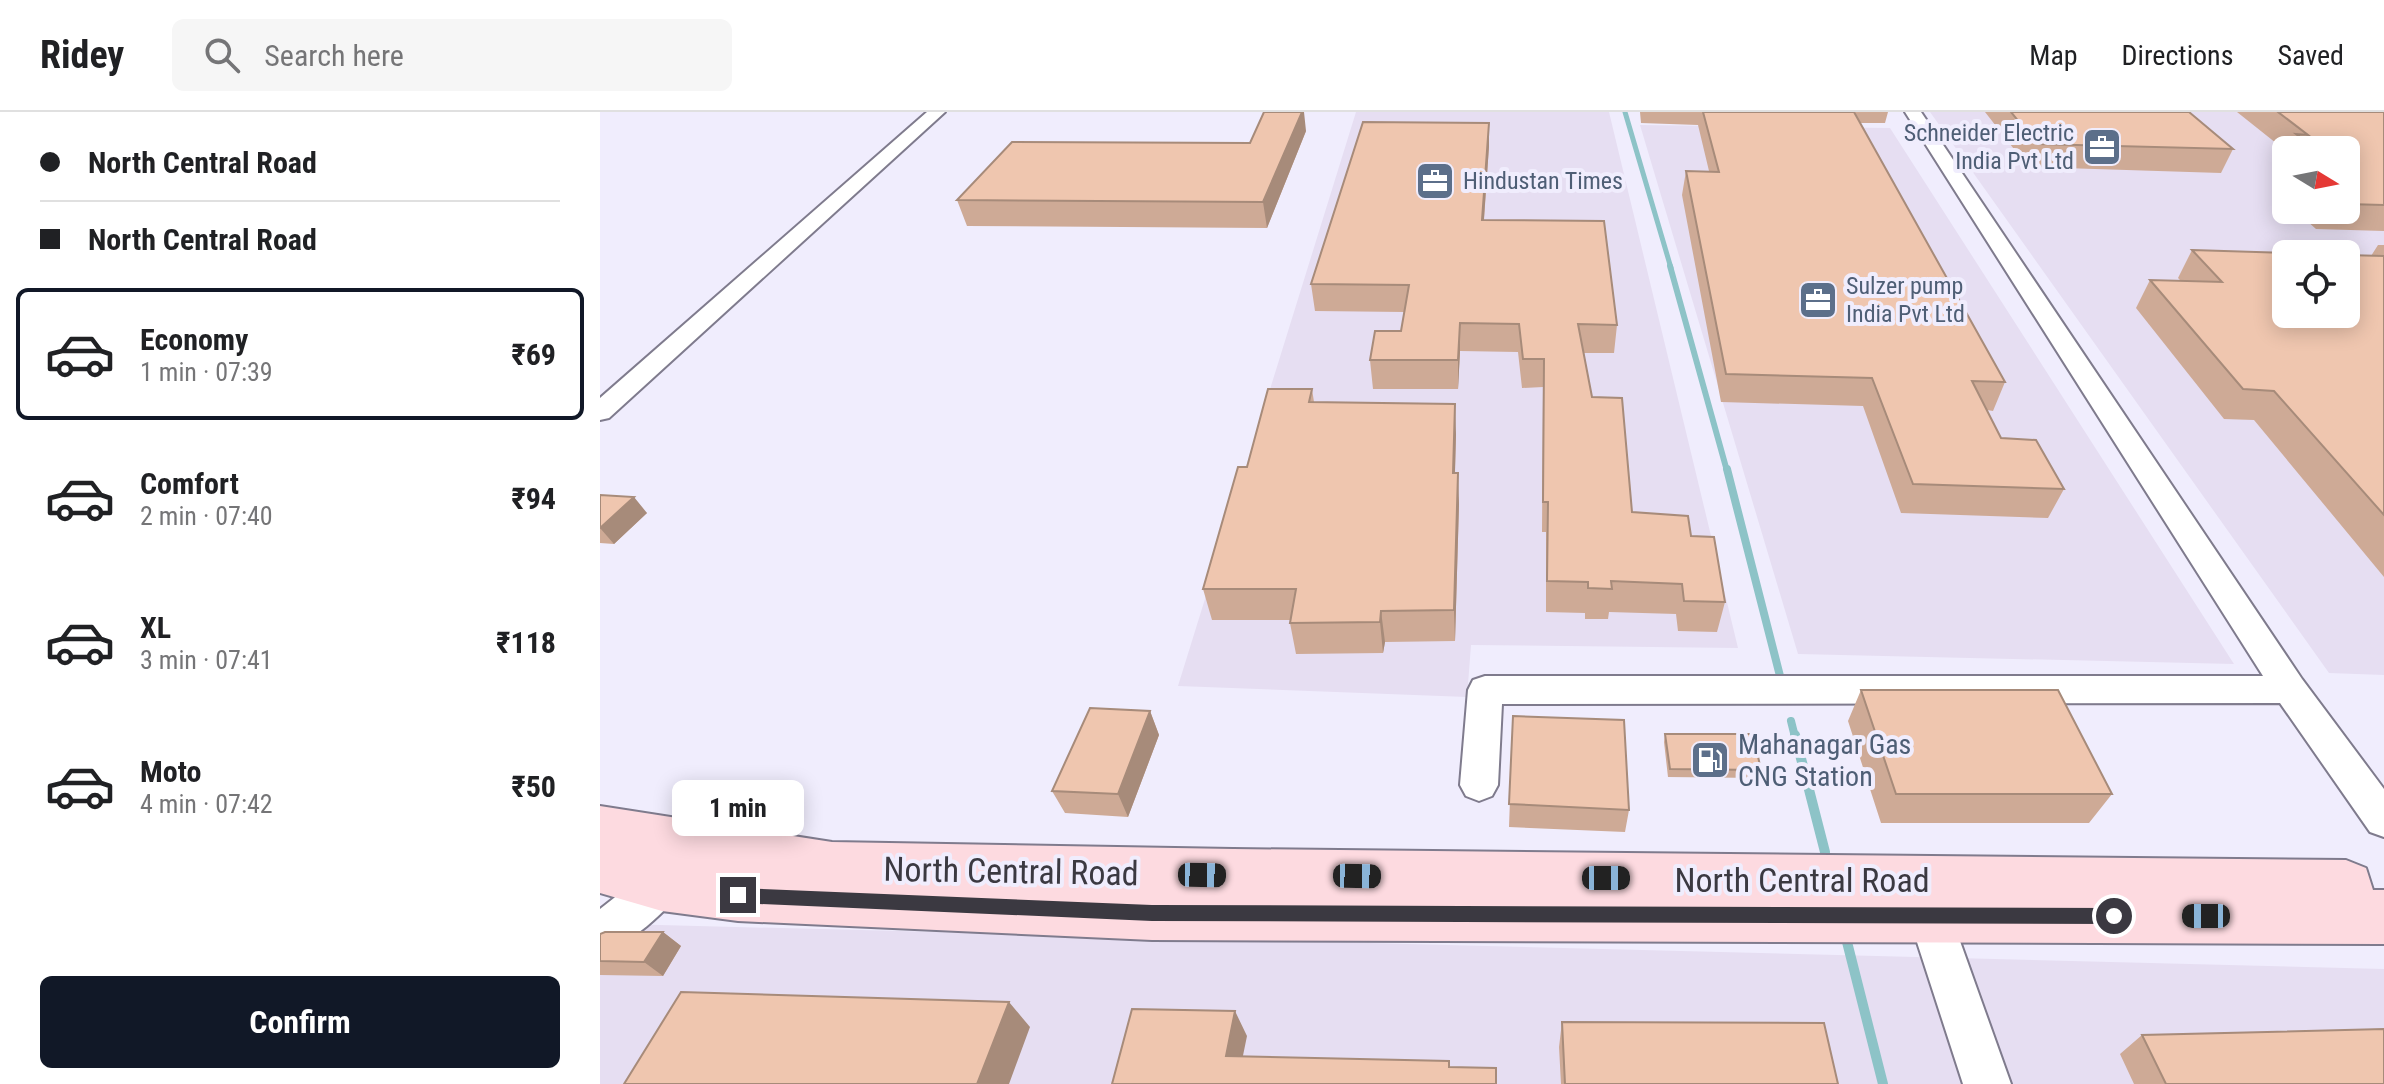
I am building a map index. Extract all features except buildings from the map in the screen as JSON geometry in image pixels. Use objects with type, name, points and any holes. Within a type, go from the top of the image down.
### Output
[{"type":"main road","name":"North Central Road","points":[[600,830],[832,867],[1233,875],[1908,904],[2384,917]]},
{"type":"main road","name":"North Central Road","points":[[600,868],[662,885],[738,895],[1152,913],[1755,914],[1908,904],[2384,887]]},
{"type":"street","points":[[600,412],[937,112]]},
{"type":"street","points":[[1913,112],[2290,689],[2384,820]]},
{"type":"street","points":[[1479,785],[1485,690],[2290,689]]},
{"type":"street","points":[[600,936],[662,885]]},
{"type":"street","points":[[1908,904],[1987,1084]]},
{"type":"shaded area","points":[[1356,112],[1609,112],[1738,648],[1471,645],[1467,697],[1178,686]]},
{"type":"shaded area","points":[[1930,112],[2384,112],[2384,675],[2329,673]]},
{"type":"shaded area","points":[[1640,125],[1890,128],[2234,664],[1798,654]]},
{"type":"shaded area","points":[[622,924],[2384,969],[2384,1084],[600,1084],[600,957]]},
{"type":"waterway","points":[[1625,112],[1671,268]]},
{"type":"waterway","points":[[1670,266],[1727,471]]},
{"type":"waterway","points":[[1727,469],[1780,676]]},
{"type":"waterway","points":[[1791,721],[1795,737]]},
{"type":"waterway","points":[[1795,735],[1825,852]]},
{"type":"waterway","points":[[1846,938],[1883,1084]]},
{"type":"place","name":"Schneider Electric India Pvt Ltd","points":[[2102,147]]},
{"type":"place","name":"Hindustan Times","points":[[1435,181]]},
{"type":"place","name":"Sulzer pump India Pvt Ltd","points":[[1818,300]]},
{"type":"place","name":"Mahanagar Gas CNG Station","points":[[1710,760]]},
{"type":"route","points":[[738,895],[1152,913],[1508,917],[1755,914],[2114,916]]}]
